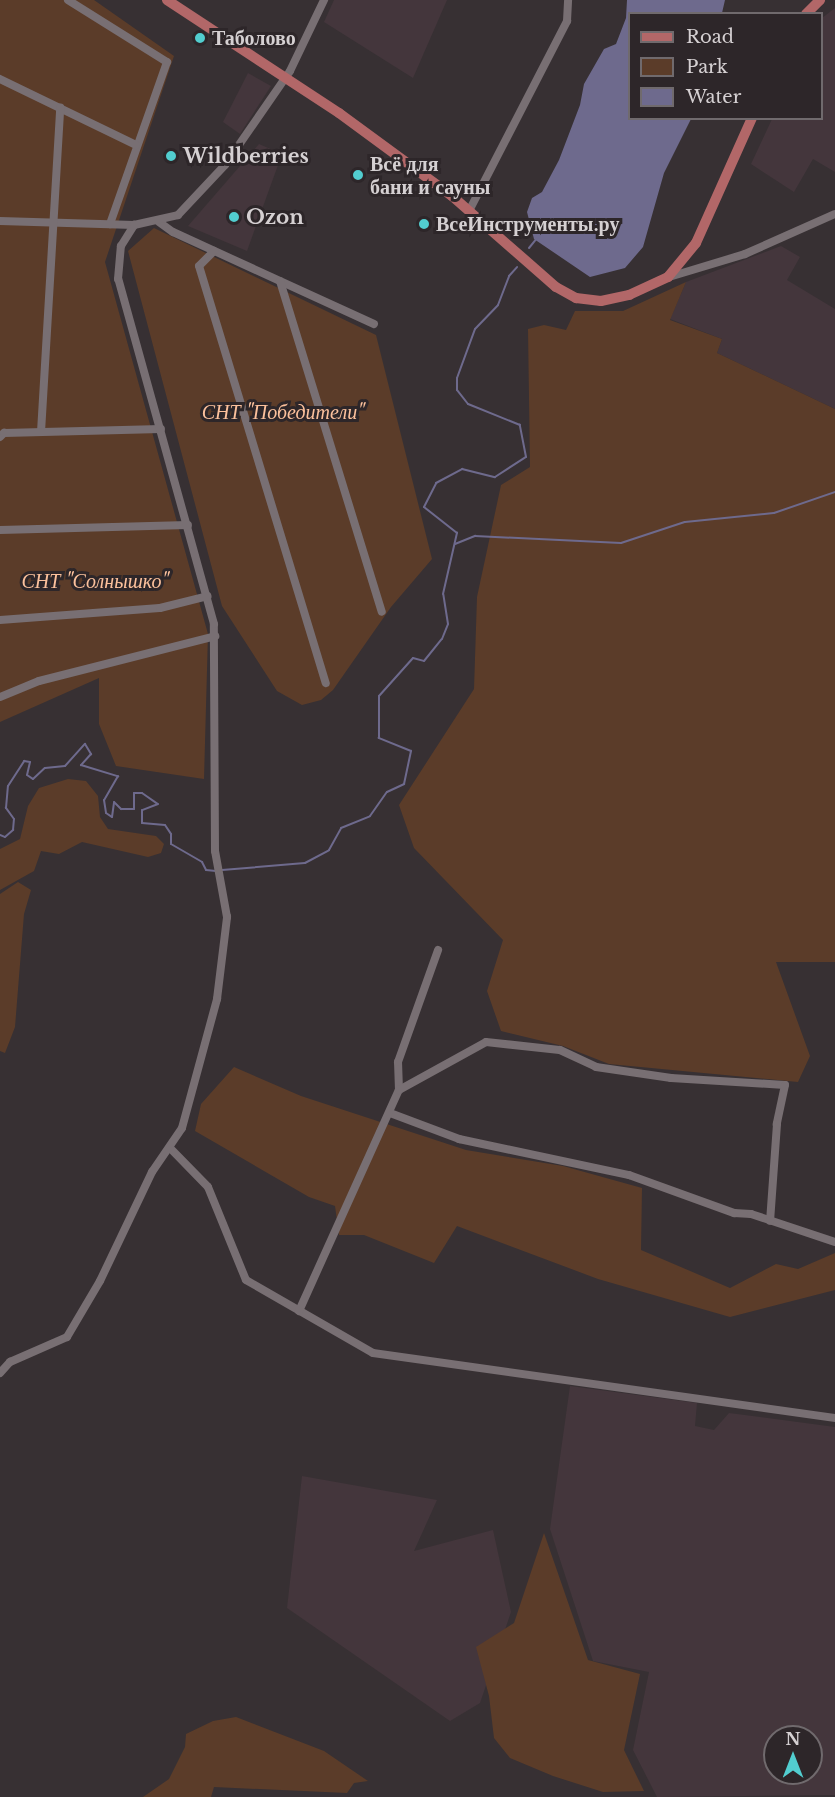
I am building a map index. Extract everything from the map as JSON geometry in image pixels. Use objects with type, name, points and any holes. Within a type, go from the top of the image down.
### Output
[{"type":"main road","points":[[167,0],[286,78],[469,211],[556,287],[576,298],[601,301],[629,295],[668,277],[696,243],[752,120]]},
{"type":"main road","points":[[809,12],[820,0]]},
{"type":"street","points":[[68,0],[167,62],[110,224]]},
{"type":"street","points":[[0,221],[134,225],[159,222],[178,214],[207,186],[286,78],[324,0]]},
{"type":"street","points":[[469,211],[567,21],[568,0]]},
{"type":"street","points":[[0,79],[136,145]]},
{"type":"street","points":[[41,432],[51,224],[60,108]]},
{"type":"street","points":[[668,277],[745,254],[835,214]]},
{"type":"street","points":[[159,222],[214,251],[374,324]]},
{"type":"street","points":[[0,1373],[10,1362],[67,1337],[100,1281],[152,1172],[171,1148],[191,1102],[218,999],[227,917],[216,862],[215,636],[208,596],[118,279],[121,246],[134,225]]},
{"type":"street","points":[[214,251],[199,266],[326,683]]},
{"type":"street","points":[[280,281],[382,612]]},
{"type":"street","points":[[0,437],[4,433],[160,429]]},
{"type":"street","points":[[0,530],[188,525]]},
{"type":"street","points":[[0,620],[160,608],[208,596]]},
{"type":"street","points":[[0,697],[39,681],[215,636]]},
{"type":"street","points":[[299,1311],[399,1090],[399,1062],[438,950]]},
{"type":"street","points":[[399,1090],[486,1042],[560,1050],[596,1067],[671,1078],[785,1085],[777,1124],[770,1221]]},
{"type":"street","points":[[390,1113],[459,1139],[629,1175],[734,1213],[770,1221],[835,1242]]},
{"type":"street","points":[[171,1148],[208,1187],[246,1280],[373,1353],[835,1418]]},
{"type":"shaded area","points":[[334,0],[447,0],[413,78],[324,22]]},
{"type":"shaded area","points":[[835,8],[835,172],[813,159],[794,192],[751,164],[772,120],[823,120],[823,17]]},
{"type":"shaded area","points":[[248,73],[271,86],[240,134],[223,122]]},
{"type":"shaded area","points":[[259,144],[282,154],[247,251],[188,226]]},
{"type":"shaded area","points":[[781,246],[800,257],[787,280],[835,309],[835,409],[717,353],[722,339],[670,319],[686,282]]},
{"type":"shaded area","points":[[570,1386],[697,1403],[695,1426],[714,1430],[729,1413],[835,1427],[835,1795],[657,1797],[633,1750],[649,1672],[593,1661],[550,1529]]},
{"type":"shaded area","points":[[302,1476],[437,1500],[414,1551],[493,1530],[511,1612],[480,1703],[450,1721],[287,1608]]},
{"type":"green space","name":"СНТ \"Солнышко\"","points":[[0,0],[94,0],[174,56],[105,262],[208,634],[204,779],[116,766],[99,724],[99,678],[0,722]]},
{"type":"green space","name":"СНТ \"Победители\"","points":[[154,228],[376,335],[432,559],[391,607],[333,690],[321,700],[302,705],[277,691],[222,606],[128,251]]},
{"type":"green space","points":[[686,282],[670,320],[722,339],[717,353],[835,409],[835,962],[776,962],[810,1056],[798,1082],[609,1064],[563,1046],[501,1031],[487,991],[503,940],[414,848],[399,805],[474,689],[477,597],[501,485],[530,467],[528,329],[544,325],[566,330],[575,311],[623,311]]},
{"type":"green space","points":[[68,779],[86,781],[98,796],[100,817],[108,829],[156,836],[164,844],[161,853],[148,857],[82,842],[59,854],[41,851],[34,871],[0,890],[0,849],[20,839],[28,806],[39,788]]},
{"type":"green space","points":[[18,882],[31,890],[24,914],[15,1027],[5,1053],[0,1051],[0,894]]},
{"type":"green space","points":[[234,1067],[301,1096],[466,1150],[563,1166],[642,1188],[641,1250],[730,1288],[776,1264],[798,1269],[835,1253],[835,1290],[730,1317],[598,1279],[457,1226],[434,1263],[364,1235],[339,1235],[335,1206],[309,1197],[195,1131],[201,1104]]},
{"type":"green space","points":[[544,1533],[588,1660],[640,1674],[624,1750],[644,1791],[603,1792],[553,1776],[510,1758],[494,1738],[489,1696],[476,1647],[514,1623]]},
{"type":"green space","points":[[236,1717],[324,1751],[368,1781],[354,1783],[347,1793],[214,1787],[211,1797],[143,1797],[169,1779],[185,1747],[186,1734],[213,1721]]},
{"type":"water","points":[[627,0],[725,0],[722,12],[628,12],[628,120],[690,120],[664,173],[643,247],[625,268],[590,277],[534,239],[527,212],[532,198],[542,192],[559,160],[580,105],[584,84],[604,49],[616,44],[626,18]]},
{"type":"waterway","points":[[529,248],[537,238]]},
{"type":"waterway","points":[[222,870],[305,863],[329,850],[341,828],[370,816],[387,792],[404,784],[411,751],[379,738],[379,696],[413,658],[424,661],[442,639],[448,624],[443,594],[457,533],[424,507],[436,483],[462,469],[495,477],[526,457],[520,425],[468,404],[457,390],[457,378],[475,329],[498,305],[509,276],[517,267]]},
{"type":"waterway","points":[[455,544],[475,536],[621,543],[685,522],[774,513],[835,492]]},
{"type":"waterway","points":[[0,835],[5,837],[13,830],[14,819],[6,808],[8,786],[24,761],[30,762],[27,775],[33,779],[45,768],[65,766],[85,744],[91,754],[81,765],[118,776],[104,800],[106,813],[112,817],[114,802],[121,809],[134,809],[134,793],[142,793],[158,804],[142,810],[142,823],[165,825],[171,834],[171,844],[202,862],[206,870],[216,871]]},
{"type":"place","name":"Таболово","points":[[200,38]]},
{"type":"place","name":"Wildberries","points":[[171,156]]},
{"type":"place","name":"Всё для бани и сауны","points":[[358,175]]},
{"type":"place","name":"Ozon","points":[[234,217]]},
{"type":"place","name":"ВсеИнструменты.ру","points":[[424,224]]}]
